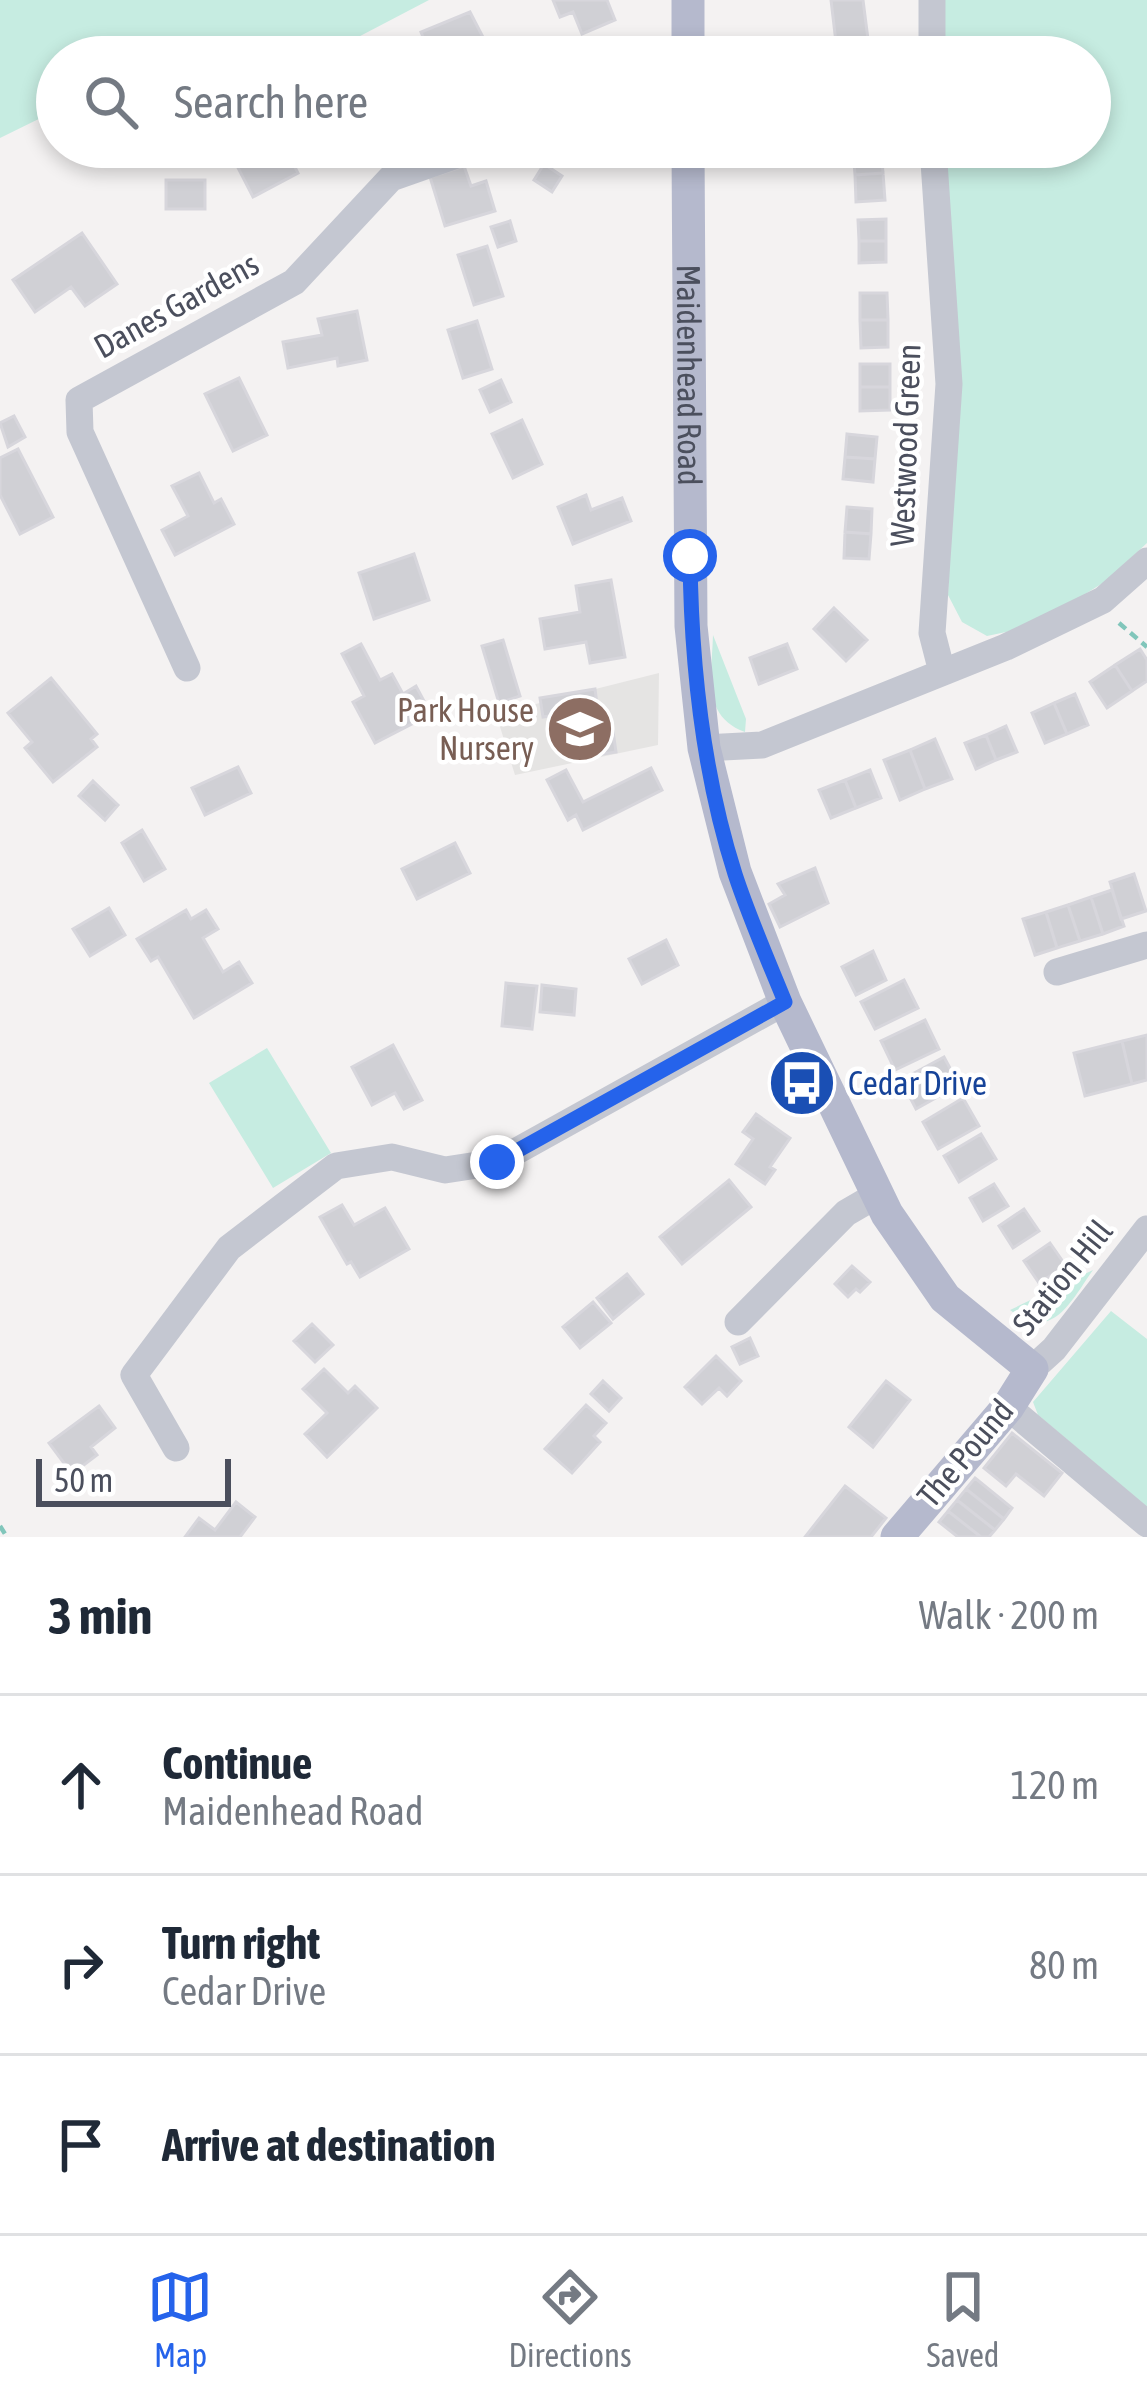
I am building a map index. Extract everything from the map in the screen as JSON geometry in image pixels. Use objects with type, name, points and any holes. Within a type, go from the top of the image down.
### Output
[{"type":"main road","points":[[688,0],[688,36]]},
{"type":"main road","name":"Maidenhead Road","points":[[688,168],[691,626],[704,748],[735,872],[785,1002],[877,1195],[945,1298],[1032,1369]]},
{"type":"main road","name":"The Pound","points":[[897,1537],[1008,1407],[1032,1369]]},
{"type":"street","points":[[932,0],[932,36]]},
{"type":"street","name":"Danes Gardens","points":[[187,668],[80,432],[80,400],[294,282],[391,178],[419,168]]},
{"type":"street","name":"Westwood Green","points":[[934,168],[949,384],[932,633],[942,672]]},
{"type":"street","points":[[704,748],[762,745],[1041,632],[1103,600],[1147,561]]},
{"type":"street","points":[[1058,972],[1147,944]]},
{"type":"street","points":[[176,1448],[134,1375],[229,1248],[336,1166],[392,1157],[445,1170],[497,1162],[785,1002]]},
{"type":"street","points":[[738,1322],[846,1213],[877,1195]]},
{"type":"street","name":"Station Hill","points":[[1032,1369],[1054,1349],[1147,1229]]},
{"type":"street","points":[[1008,1407],[1147,1524]]},
{"type":"path","points":[[1103,600],[1118,622],[1147,647]]},
{"type":"path","points":[[0,1526],[8,1537]]},
{"type":"shaded area","name":"Park House Nursery","points":[[659,673],[658,745],[515,775],[496,714]]},
{"type":"green space","points":[[0,0],[429,0],[360,36],[36,36],[36,120],[0,138]]},
{"type":"green space","points":[[937,0],[1147,0],[1147,543],[1106,581],[1034,626],[987,636],[962,622],[948,595],[958,352],[944,168],[1111,168],[1111,36],[938,36]]},
{"type":"green space","points":[[713,635],[746,719],[745,732],[721,716],[715,705]]},
{"type":"green space","points":[[267,1048],[331,1153],[273,1188],[209,1083]]},
{"type":"green space","points":[[1093,1270],[1068,1305],[1049,1320],[1025,1319],[1010,1310]]},
{"type":"green space","points":[[1111,1311],[1147,1339],[1147,1507],[1038,1415],[1033,1402]]},
{"type":"building","points":[[553,0],[607,0],[615,20],[582,34],[573,12],[560,17]]},
{"type":"building","points":[[831,0],[863,0],[868,36],[835,36]]},
{"type":"building","points":[[470,12],[482,36],[423,36],[421,32]]},
{"type":"building","points":[[238,168],[296,168],[298,173],[253,197]]},
{"type":"building","points":[[465,168],[471,186],[486,181],[495,211],[445,226],[430,177]]},
{"type":"building","points":[[542,168],[562,176],[552,192],[534,180]]},
{"type":"building","points":[[854,168],[883,168],[883,173],[855,175]]},
{"type":"building","points":[[883,173],[885,200],[856,202],[855,175]]},
{"type":"building","points":[[166,180],[205,180],[205,209],[166,209]]},
{"type":"building","points":[[886,219],[886,241],[859,241],[858,220]]},
{"type":"building","points":[[510,221],[516,241],[498,247],[491,227]]},
{"type":"building","points":[[82,233],[117,284],[85,306],[71,287],[35,312],[13,280]]},
{"type":"building","points":[[859,241],[886,241],[886,262],[859,263]]},
{"type":"building","points":[[487,246],[503,296],[474,305],[458,255]]},
{"type":"building","points":[[860,293],[887,293],[888,320],[860,320]]},
{"type":"building","points":[[357,311],[367,360],[338,366],[337,358],[288,368],[283,342],[322,335],[318,319]]},
{"type":"building","points":[[860,320],[888,320],[888,347],[861,348]]},
{"type":"building","points":[[477,321],[492,369],[463,378],[448,330]]},
{"type":"building","points":[[860,364],[890,364],[890,387],[860,387]]},
{"type":"building","points":[[239,378],[267,435],[233,451],[205,394]]},
{"type":"building","points":[[501,380],[511,402],[490,412],[480,390]]},
{"type":"building","points":[[860,387],[890,387],[890,410],[860,411]]},
{"type":"building","points":[[14,416],[25,437],[8,447],[0,423]]},
{"type":"building","points":[[522,420],[542,464],[513,478],[492,434]]},
{"type":"building","points":[[847,434],[877,437],[875,459],[845,457]]},
{"type":"building","points":[[18,449],[53,517],[20,534],[0,495],[0,458]]},
{"type":"building","points":[[845,457],[875,459],[873,482],[843,479]]},
{"type":"building","points":[[199,473],[214,503],[221,499],[234,524],[175,555],[162,530],[188,516],[172,486]]},
{"type":"building","points":[[586,495],[591,510],[622,498],[631,521],[573,544],[558,507]]},
{"type":"building","points":[[847,507],[872,509],[871,534],[845,532]]},
{"type":"building","points":[[845,532],[871,534],[869,559],[844,558]]},
{"type":"building","points":[[414,554],[429,600],[374,619],[359,573]]},
{"type":"building","points":[[611,580],[625,657],[590,663],[586,642],[545,649],[540,619],[580,612],[576,586]]},
{"type":"building","points":[[834,608],[867,640],[846,661],[814,629]]},
{"type":"building","points":[[503,640],[520,696],[499,703],[482,646]]},
{"type":"building","points":[[361,644],[380,680],[392,674],[403,694],[416,686],[431,714],[375,743],[353,702],[364,696],[342,654]]},
{"type":"building","points":[[787,644],[797,669],[759,684],[750,658]]},
{"type":"building","points":[[1140,649],[1147,660],[1147,681],[1132,691],[1115,665]]},
{"type":"building","points":[[1115,665],[1132,691],[1107,708],[1090,682]]},
{"type":"building","points":[[51,678],[97,734],[91,739],[97,747],[53,782],[25,748],[32,742],[8,713]]},
{"type":"building","points":[[595,689],[599,719],[611,717],[616,752],[571,759],[566,725],[578,722],[576,712],[543,717],[540,698]]},
{"type":"building","points":[[1075,694],[1088,725],[1067,734],[1054,703]]},
{"type":"building","points":[[1054,703],[1067,734],[1045,743],[1032,713]]},
{"type":"building","points":[[1006,726],[1017,752],[996,760],[986,735]]},
{"type":"building","points":[[986,735],[996,760],[976,769],[965,743]]},
{"type":"building","points":[[935,739],[952,779],[925,789],[910,750]]},
{"type":"building","points":[[910,750],[925,789],[900,800],[884,760]]},
{"type":"building","points":[[238,767],[251,793],[205,815],[192,788]]},
{"type":"building","points":[[651,768],[662,790],[583,830],[576,815],[568,820],[547,780],[566,770],[583,802]]},
{"type":"building","points":[[870,770],[881,798],[856,808],[845,780]]},
{"type":"building","points":[[845,780],[856,808],[831,818],[819,790]]},
{"type":"building","points":[[93,781],[118,805],[105,820],[79,796]]},
{"type":"building","points":[[142,830],[165,869],[144,881],[122,843]]},
{"type":"building","points":[[455,843],[470,873],[417,899],[402,869]]},
{"type":"building","points":[[815,868],[828,903],[780,927],[769,904],[785,895],[778,884]]},
{"type":"building","points":[[1134,874],[1146,911],[1121,919],[1110,882]]},
{"type":"building","points":[[1112,890],[1124,926],[1103,934],[1091,897]]},
{"type":"building","points":[[1091,897],[1103,934],[1080,941],[1068,905]]},
{"type":"building","points":[[1068,905],[1080,941],[1057,948],[1046,912]]},
{"type":"building","points":[[109,908],[125,935],[90,956],[73,929]]},
{"type":"building","points":[[186,910],[191,919],[206,910],[218,929],[203,938],[223,972],[239,962],[252,983],[194,1018],[158,957],[151,961],[137,939]]},
{"type":"building","points":[[1046,912],[1057,948],[1035,955],[1023,919]]},
{"type":"building","points":[[666,940],[678,965],[642,984],[629,959]]},
{"type":"building","points":[[873,951],[886,980],[856,995],[842,967]]},
{"type":"building","points":[[904,980],[918,1008],[875,1029],[861,1002]]},
{"type":"building","points":[[506,983],[537,986],[532,1029],[502,1026]]},
{"type":"building","points":[[542,985],[576,989],[574,1015],[540,1012]]},
{"type":"building","points":[[925,1020],[939,1049],[895,1070],[881,1041]]},
{"type":"building","points":[[1147,1035],[1147,1080],[1132,1084],[1122,1041]]},
{"type":"building","points":[[1122,1041],[1132,1084],[1085,1096],[1074,1053]]},
{"type":"building","points":[[393,1045],[422,1100],[404,1109],[395,1093],[372,1105],[352,1067]]},
{"type":"building","points":[[944,1057],[959,1085],[916,1109],[901,1080]]},
{"type":"building","points":[[963,1098],[979,1126],[938,1149],[923,1122]]},
{"type":"building","points":[[756,1114],[790,1138],[770,1167],[775,1170],[765,1184],[736,1164],[753,1139],[743,1132]]},
{"type":"building","points":[[981,1134],[996,1159],[959,1182],[944,1156]]},
{"type":"building","points":[[729,1180],[751,1207],[682,1264],[660,1237]]},
{"type":"building","points":[[994,1184],[1008,1206],[983,1221],[970,1198]]},
{"type":"building","points":[[342,1205],[354,1225],[385,1208],[409,1249],[360,1277],[351,1262],[347,1264],[320,1217]]},
{"type":"building","points":[[1024,1209],[1039,1231],[1013,1248],[999,1226]]},
{"type":"building","points":[[1050,1243],[1066,1266],[1039,1283],[1024,1261]]},
{"type":"building","points":[[852,1266],[870,1282],[848,1297],[835,1284]]},
{"type":"building","points":[[627,1274],[643,1294],[613,1319],[597,1298]]},
{"type":"building","points":[[593,1302],[611,1323],[580,1348],[563,1327]]},
{"type":"building","points":[[312,1324],[333,1345],[315,1362],[294,1341]]},
{"type":"building","points":[[750,1338],[758,1356],[740,1364],[732,1347]]},
{"type":"building","points":[[716,1356],[741,1381],[727,1396],[719,1388],[702,1404],[685,1387]]},
{"type":"building","points":[[324,1369],[348,1393],[355,1386],[377,1408],[327,1457],[305,1434],[327,1413],[303,1389]]},
{"type":"building","points":[[603,1381],[621,1398],[609,1411],[591,1394]]},
{"type":"building","points":[[886,1381],[910,1400],[873,1447],[849,1427]]},
{"type":"building","points":[[586,1405],[606,1423],[594,1436],[600,1442],[572,1473],[545,1449]]},
{"type":"building","points":[[99,1406],[115,1428],[91,1447],[97,1455],[72,1474],[49,1443]]},
{"type":"building","points":[[1012,1433],[1062,1473],[1044,1496],[1016,1474],[1006,1486],[984,1468]]},
{"type":"building","points":[[975,1478],[1012,1508],[1004,1519],[966,1489]]},
{"type":"building","points":[[845,1486],[886,1518],[871,1537],[805,1537]]},
{"type":"building","points":[[966,1489],[1004,1519],[995,1530],[957,1500]]},
{"type":"building","points":[[957,1500],[995,1530],[989,1537],[981,1537],[948,1511]]},
{"type":"building","points":[[236,1502],[255,1517],[240,1537],[185,1537],[199,1518],[215,1530]]},
{"type":"building","points":[[948,1511],[981,1537],[958,1537],[939,1522]]},
{"type":"place","name":"Park House Nursery","points":[[580,729]]},
{"type":"place","name":"Cedar Drive","points":[[802,1083]]},
{"type":"route","points":[[497,1162],[785,1002],[735,872],[704,748],[691,626],[690,556]]}]
